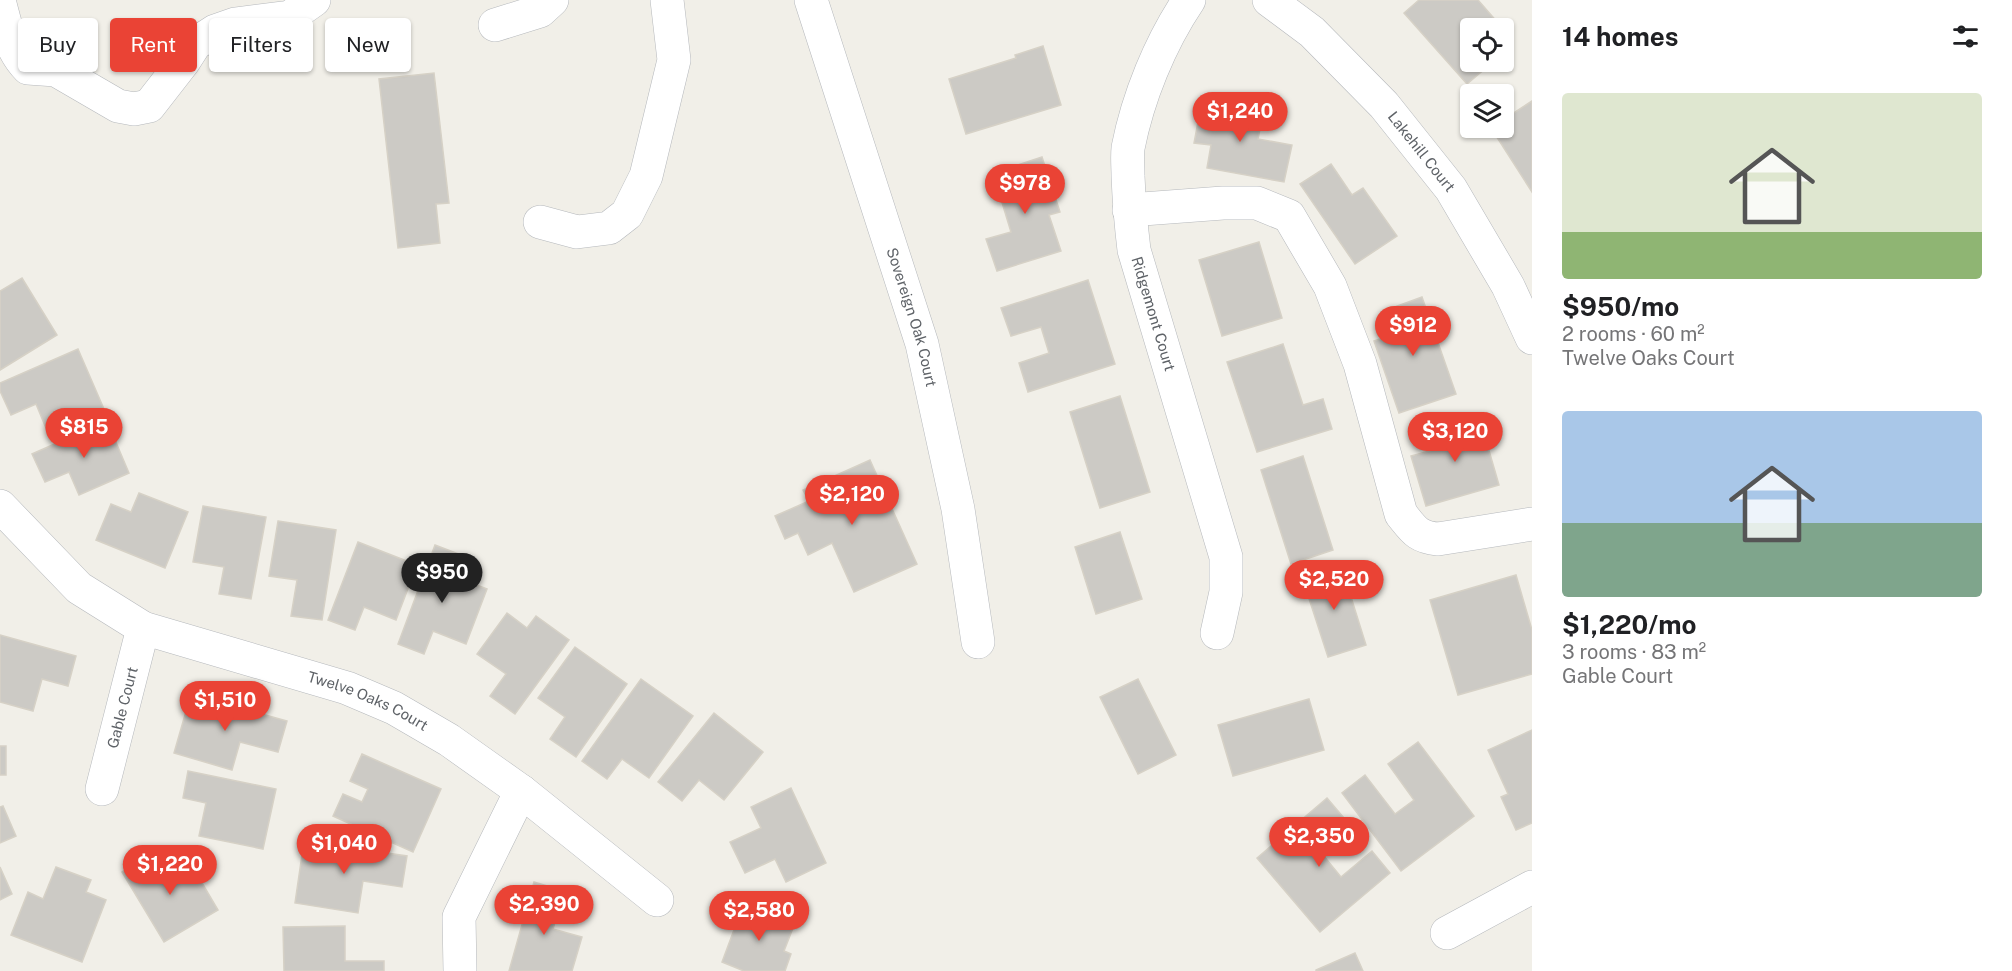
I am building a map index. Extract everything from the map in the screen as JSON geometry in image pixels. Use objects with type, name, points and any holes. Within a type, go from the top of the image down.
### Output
[{"type":"street","points":[[252,18],[270,0]]},
{"type":"street","points":[[283,18],[290,17],[314,0]]},
{"type":"street","points":[[495,25],[540,11],[552,0]]},
{"type":"street","points":[[540,222],[577,232],[609,228],[627,214],[646,176],[674,60],[667,0]]},
{"type":"street","name":"Sovereign Oak Court","points":[[811,0],[922,344],[958,509],[978,642]]},
{"type":"street","name":"Ridgemont Court","points":[[1190,0],[1179,15],[1158,56],[1143,96],[1128,150],[1129,210],[1134,250],[1226,557],[1226,592],[1217,633]]},
{"type":"street","name":"Lakehill Court","points":[[1269,0],[1312,32],[1384,105],[1451,189],[1509,286],[1532,338]]},
{"type":"street","points":[[0,4],[7,31],[18,58],[28,68],[56,70],[118,106],[134,109],[149,106],[195,44],[209,35]]},
{"type":"street","points":[[1129,210],[1257,202],[1289,216],[1330,286],[1360,364],[1401,514],[1415,532],[1424,538],[1438,539],[1532,524]]},
{"type":"street","name":"Twelve Oaks Court","points":[[0,506],[79,588],[143,628],[346,688],[394,708],[449,740],[521,791],[657,900]]},
{"type":"street","name":"Gable Court","points":[[102,789],[143,628]]},
{"type":"street","points":[[460,971],[459,917],[521,791]]},
{"type":"street","points":[[1447,933],[1532,887]]},
{"type":"building","points":[[1419,0],[1478,0],[1494,18],[1460,18],[1460,72],[1481,72],[1467,84],[1404,13]]},
{"type":"building","points":[[1043,46],[1061,105],[966,134],[949,79],[1016,58],[1015,55]]},
{"type":"building","points":[[434,73],[449,203],[436,204],[440,243],[398,248],[379,79]]},
{"type":"building","points":[[1202,101],[1263,113],[1258,139],[1292,145],[1284,182],[1207,168],[1211,145],[1194,143]]},
{"type":"building","points":[[1532,101],[1532,192],[1497,138],[1514,138],[1514,113]]},
{"type":"building","points":[[1042,157],[1060,212],[1049,215],[1061,251],[997,271],[986,239],[1011,232],[993,173]]},
{"type":"building","points":[[1331,164],[1352,195],[1363,188],[1397,236],[1355,264],[1300,184]]},
{"type":"building","points":[[1259,242],[1282,318],[1222,336],[1199,260]]},
{"type":"building","points":[[22,278],[57,335],[0,370],[0,291]]},
{"type":"building","points":[[1088,280],[1115,364],[1028,392],[1019,363],[1049,353],[1041,327],[1011,336],[1001,308]]},
{"type":"building","points":[[1422,297],[1456,394],[1399,413],[1374,341],[1389,336],[1381,312]]},
{"type":"building","points":[[1283,344],[1303,405],[1323,399],[1332,429],[1257,452],[1227,362]]},
{"type":"building","points":[[78,349],[104,409],[48,433],[36,404],[11,415],[0,391],[0,383]]},
{"type":"building","points":[[1120,396],[1150,492],[1100,508],[1070,412]]},
{"type":"building","points":[[1479,416],[1499,485],[1426,506],[1411,456],[1433,450],[1427,431]]},
{"type":"building","points":[[107,421],[129,473],[79,495],[69,472],[45,482],[32,454]]},
{"type":"building","points":[[1303,456],[1333,550],[1291,564],[1261,470]]},
{"type":"building","points":[[870,460],[917,564],[854,592],[832,543],[808,555],[798,533],[785,539],[775,516],[809,501],[803,490]]},
{"type":"building","points":[[139,493],[188,512],[165,568],[96,540],[111,504],[131,512]]},
{"type":"building","points":[[203,506],[266,517],[251,599],[219,594],[224,567],[193,562]]},
{"type":"building","points":[[278,521],[336,530],[322,620],[291,616],[297,580],[269,576]]},
{"type":"building","points":[[1120,532],[1142,599],[1096,614],[1075,547]]},
{"type":"building","points":[[358,542],[417,565],[396,620],[364,607],[355,630],[328,620]]},
{"type":"building","points":[[435,545],[461,555],[453,576],[487,589],[466,644],[433,631],[424,654],[398,644]]},
{"type":"building","points":[[1341,565],[1366,645],[1328,657],[1302,577]]},
{"type":"building","points":[[1516,575],[1532,630],[1532,674],[1458,695],[1430,600]]},
{"type":"building","points":[[507,613],[527,628],[536,616],[569,640],[515,714],[490,696],[506,674],[477,654]]},
{"type":"building","points":[[0,635],[76,656],[68,686],[42,679],[33,711],[0,702]]},
{"type":"building","points":[[575,647],[627,684],[576,757],[550,739],[565,717],[538,698]]},
{"type":"building","points":[[641,679],[693,716],[649,778],[622,759],[607,779],[582,761]]},
{"type":"building","points":[[1138,679],[1176,755],[1138,774],[1100,697]]},
{"type":"building","points":[[191,694],[287,721],[278,752],[240,742],[232,770],[174,753]]},
{"type":"building","points":[[1309,699],[1324,750],[1233,776],[1218,725]]},
{"type":"building","points":[[714,713],[763,752],[724,800],[699,780],[682,801],[658,782]]},
{"type":"building","points":[[1532,730],[1532,823],[1516,830],[1501,797],[1508,794],[1488,750]]},
{"type":"building","points":[[1418,742],[1474,816],[1401,871],[1342,793],[1365,775],[1395,814],[1414,800],[1388,764]]},
{"type":"building","points":[[0,746],[6,746],[6,775],[0,775]]},
{"type":"building","points":[[362,754],[441,789],[413,852],[333,816],[343,794],[362,802],[368,789],[350,781]]},
{"type":"building","points":[[188,771],[276,789],[263,849],[199,836],[206,803],[183,798]]},
{"type":"building","points":[[791,788],[826,863],[786,882],[775,859],[745,873],[730,842],[761,828],[751,807]]},
{"type":"building","points":[[1327,798],[1349,824],[1318,849],[1341,877],[1372,851],[1390,873],[1320,932],[1257,858]]},
{"type":"building","points":[[3,806],[16,836],[0,843],[0,807]]},
{"type":"building","points":[[304,841],[407,856],[402,887],[363,881],[358,913],[295,903]]},
{"type":"building","points":[[148,856],[160,876],[188,859],[218,910],[164,942],[122,872]]},
{"type":"building","points":[[0,867],[12,894],[0,900]]},
{"type":"building","points":[[56,867],[91,880],[86,892],[106,900],[82,962],[11,935],[28,892],[43,899]]},
{"type":"building","points":[[534,882],[564,891],[553,929],[582,937],[572,971],[509,971]]},
{"type":"building","points":[[744,903],[795,923],[784,951],[791,954],[785,971],[744,971],[722,962]]},
{"type":"building","points":[[345,926],[345,961],[384,961],[384,971],[284,971],[283,927]]},
{"type":"building","points":[[1355,953],[1363,971],[1316,971],[1316,970]]}]
